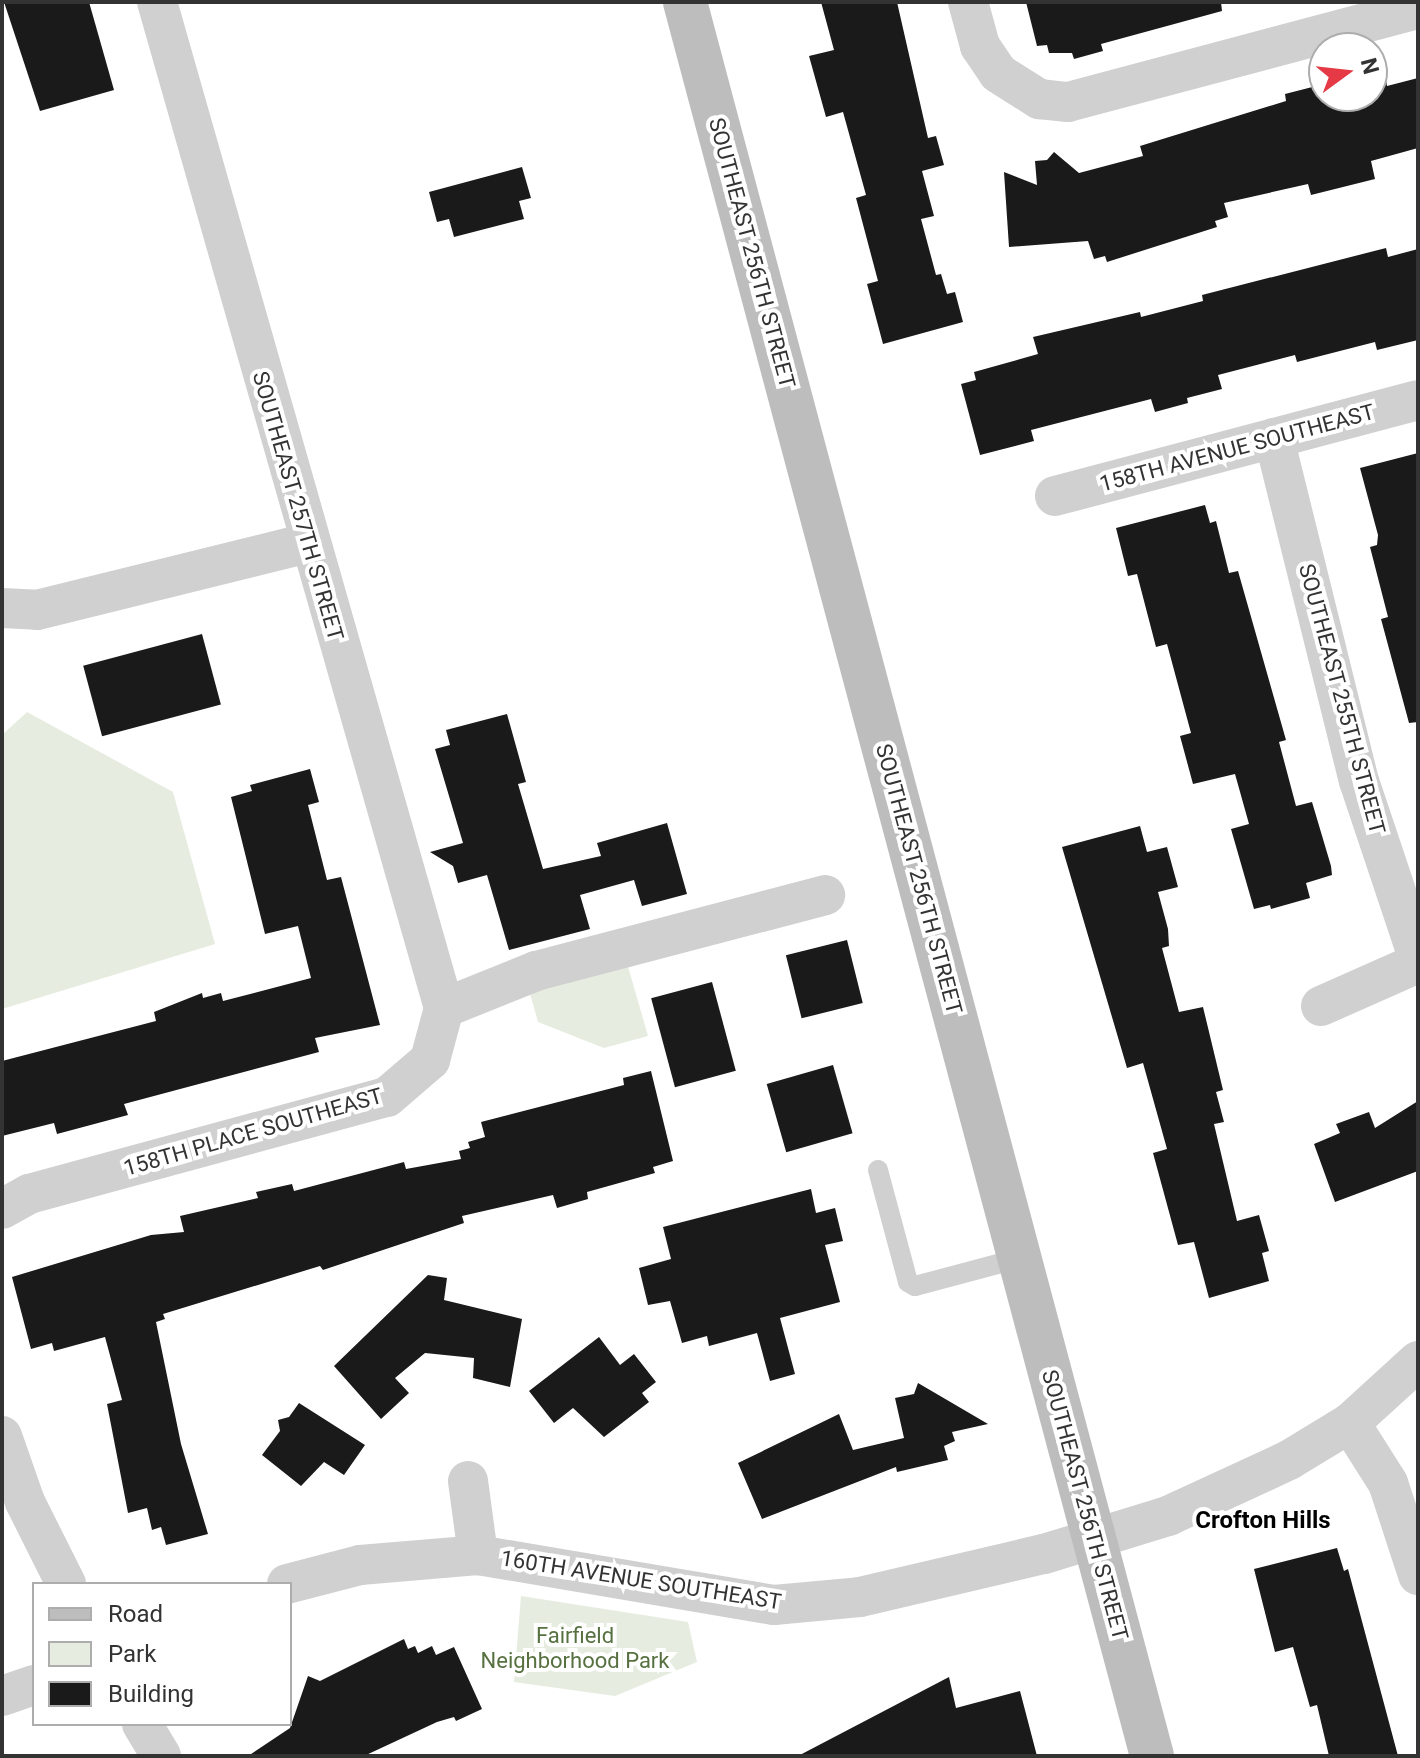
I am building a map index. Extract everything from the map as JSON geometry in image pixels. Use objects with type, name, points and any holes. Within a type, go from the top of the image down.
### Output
[{"type":"main road","name":"SOUTHEAST 256TH STREET","points":[[685,2],[1152,1756]]},
{"type":"street","name":"SOUTHEAST 257TH STREET","points":[[157,2],[308,543],[444,1008]]},
{"type":"street","points":[[968,2],[980,46],[1018,90],[1068,102],[1418,9]]},
{"type":"street","name":"158TH AVENUE SOUTHEAST","points":[[1055,496],[1418,400]]},
{"type":"street","name":"SOUTHEAST 255TH STREET","points":[[1274,438],[1359,781],[1418,957]]},
{"type":"street","points":[[2,608],[37,610],[308,543]]},
{"type":"street","points":[[444,1008],[536,971],[825,895]]},
{"type":"street","points":[[1321,1006],[1418,963]]},
{"type":"street","name":"158TH PLACE SOUTHEAST","points":[[2,1209],[29,1194],[387,1097],[430,1060],[444,1008]]},
{"type":"street","name":"160TH AVENUE SOUTHEAST","points":[[292,1583],[360,1565],[478,1555],[774,1605],[860,1597],[1094,1539],[1168,1516],[1289,1460],[1350,1423],[1418,1361]]},
{"type":"street","points":[[1350,1423],[1388,1483],[1418,1575]]},
{"type":"street","points":[[2,1436],[25,1502],[65,1582]]},
{"type":"street","name":"160TH AVENUE SOUTHEAST","points":[[468,1481],[478,1555]]},
{"type":"street","points":[[2,1696],[32,1686]]},
{"type":"street","points":[[143,1726],[161,1756]]},
{"type":"lane","points":[[878,1170],[908,1282],[915,1286],[1020,1258]]},
{"type":"green space","points":[[27,712],[173,792],[215,944],[2,1009],[2,735]]},
{"type":"green space","points":[[627,963],[648,1036],[604,1048],[538,1022],[529,990]]},
{"type":"green space","name":"Fairfield Neighborhood Park","points":[[521,1596],[688,1622],[697,1662],[615,1696],[514,1682]]},
{"type":"building","points":[[4,2],[89,2],[114,90],[40,111]]},
{"type":"building","points":[[821,2],[897,2],[928,138],[936,136],[944,165],[922,171],[934,216],[921,219],[936,275],[941,274],[947,294],[955,292],[963,322],[883,344],[867,284],[878,281],[856,198],[866,195],[843,112],[826,117],[809,56],[834,50]]},
{"type":"building","points":[[1026,2],[1221,2],[1222,11],[1101,44],[1103,51],[1074,59],[1072,53],[1049,53],[1047,45],[1037,46]]},
{"type":"building","points":[[1418,78],[1418,148],[1371,161],[1375,179],[1311,195],[1308,184],[1224,203],[1228,217],[1215,221],[1217,227],[1107,262],[1105,256],[1094,259],[1088,241],[1009,247],[1004,172],[1037,185],[1035,161],[1047,160],[1054,152],[1079,173],[1143,156],[1140,146],[1286,101],[1285,94],[1308,88],[1308,112],[1388,112],[1388,86]]},
{"type":"building","points":[[522,167],[531,198],[519,201],[524,219],[454,237],[449,219],[437,222],[429,192]]},
{"type":"building","points":[[1386,248],[1388,257],[1418,249],[1418,340],[1377,350],[1375,342],[1297,362],[1295,355],[1218,375],[1222,389],[1187,398],[1188,403],[1155,412],[1151,399],[1031,430],[1034,441],[980,455],[961,384],[976,380],[974,372],[1038,354],[1033,337],[1140,312],[1141,317],[1203,301],[1202,295]]},
{"type":"building","points":[[1418,453],[1418,722],[1409,723],[1381,619],[1388,617],[1370,547],[1377,545],[1378,535],[1360,468]]},
{"type":"building","points":[[1205,505],[1210,523],[1216,521],[1229,573],[1238,571],[1286,740],[1279,742],[1296,806],[1312,802],[1331,866],[1332,875],[1306,883],[1310,898],[1271,909],[1270,905],[1254,909],[1231,829],[1249,824],[1235,774],[1193,784],[1180,736],[1191,733],[1167,644],[1156,647],[1137,574],[1128,576],[1116,528]]},
{"type":"building","points":[[202,634],[221,705],[102,736],[83,666]]},
{"type":"building","points":[[507,714],[526,782],[518,784],[543,869],[601,856],[597,843],[667,823],[687,894],[642,906],[634,880],[580,895],[590,929],[509,950],[487,875],[458,883],[453,866],[430,852],[463,843],[435,749],[450,745],[446,730]]},
{"type":"building","points":[[310,769],[319,802],[308,805],[327,880],[341,877],[380,1025],[315,1038],[319,1052],[124,1104],[128,1115],[57,1134],[54,1123],[2,1136],[2,1061],[156,1021],[154,1012],[202,993],[203,998],[221,993],[223,1001],[311,978],[298,926],[265,934],[231,797],[252,791],[250,785]]},
{"type":"building","points":[[1140,826],[1147,852],[1167,847],[1178,887],[1158,892],[1168,929],[1169,946],[1162,948],[1179,1012],[1203,1007],[1223,1090],[1216,1092],[1224,1122],[1214,1124],[1237,1221],[1259,1215],[1269,1251],[1262,1253],[1269,1281],[1209,1298],[1194,1242],[1178,1245],[1153,1153],[1167,1149],[1143,1063],[1127,1068],[1062,847]]},
{"type":"building","points":[[847,940],[863,1003],[802,1018],[786,955]]},
{"type":"building","points":[[712,982],[736,1071],[675,1087],[651,998]]},
{"type":"building","points":[[833,1065],[853,1133],[786,1152],[767,1084]]},
{"type":"building","points":[[651,1071],[673,1161],[653,1167],[655,1173],[587,1192],[588,1199],[557,1208],[553,1195],[462,1216],[464,1223],[323,1270],[320,1266],[163,1314],[165,1319],[156,1322],[181,1444],[208,1534],[166,1545],[161,1527],[152,1530],[147,1508],[128,1513],[107,1404],[122,1400],[105,1337],[54,1351],[52,1343],[31,1349],[12,1277],[151,1235],[184,1232],[180,1216],[258,1198],[256,1192],[292,1184],[294,1191],[404,1162],[406,1169],[461,1159],[459,1151],[470,1148],[468,1142],[485,1137],[481,1122],[624,1085],[623,1078]]},
{"type":"building","points":[[1418,1101],[1418,1171],[1335,1202],[1314,1144],[1340,1133],[1336,1124],[1369,1112],[1375,1128]]},
{"type":"building","points":[[811,1189],[816,1213],[835,1208],[843,1241],[825,1245],[840,1302],[780,1318],[795,1374],[770,1381],[757,1333],[709,1346],[707,1336],[682,1343],[670,1301],[648,1305],[639,1268],[671,1259],[663,1227]]},
{"type":"building","points":[[428,1275],[447,1278],[444,1300],[522,1319],[510,1387],[473,1378],[474,1358],[425,1353],[395,1378],[409,1393],[381,1419],[334,1366]]},
{"type":"building","points":[[599,1337],[620,1365],[634,1354],[656,1382],[642,1393],[649,1402],[604,1437],[573,1408],[554,1423],[529,1391]]},
{"type":"building","points":[[918,1383],[988,1424],[952,1432],[955,1441],[944,1446],[948,1460],[897,1472],[896,1467],[762,1519],[738,1463],[839,1414],[853,1450],[904,1438],[895,1398],[914,1394]]},
{"type":"building","points":[[299,1403],[365,1445],[344,1475],[324,1462],[301,1486],[262,1455],[280,1431],[278,1420],[289,1417]]},
{"type":"building","points":[[1337,1548],[1344,1571],[1348,1569],[1398,1756],[1329,1756],[1317,1705],[1310,1707],[1293,1647],[1275,1652],[1254,1569]]},
{"type":"building","points":[[404,1639],[408,1649],[415,1646],[418,1653],[432,1646],[436,1655],[454,1647],[482,1709],[456,1721],[454,1717],[437,1722],[364,1756],[248,1756],[292,1726],[308,1676],[320,1681]]},
{"type":"building","points":[[949,1677],[956,1708],[1020,1691],[1037,1756],[798,1756]]},
{"type":"district","name":"Crofton Hills","points":[[1263,1521]]}]
